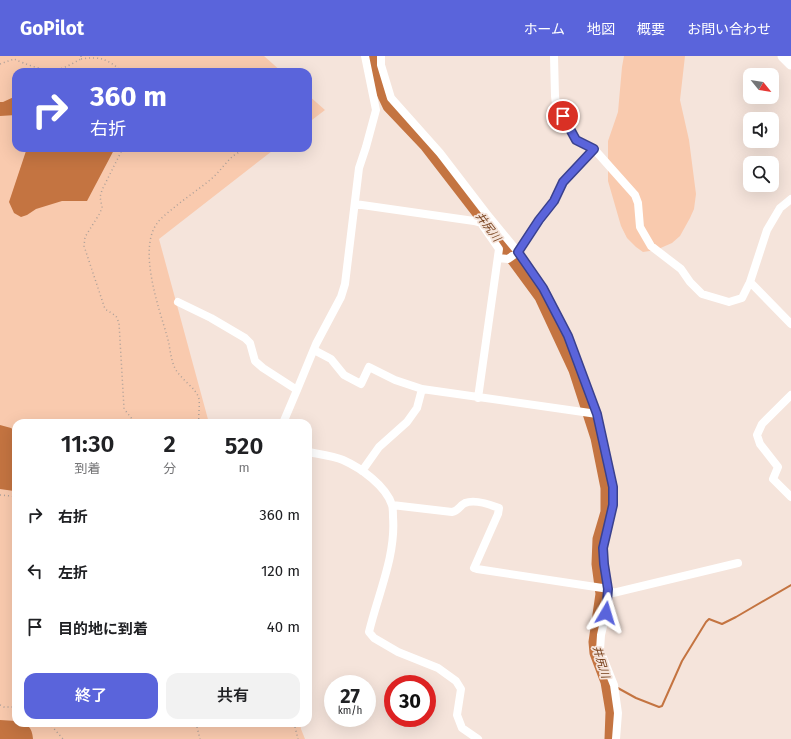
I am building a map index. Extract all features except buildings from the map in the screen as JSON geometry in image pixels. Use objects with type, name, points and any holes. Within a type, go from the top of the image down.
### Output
[{"type":"main road","points":[[783,56],[791,64]]},
{"type":"street","points":[[285,419],[316,344],[341,297],[345,284],[359,168],[376,110],[365,56]]},
{"type":"street","points":[[381,56],[381,65],[391,98],[440,153],[518,252],[543,288],[568,336],[597,414],[613,487],[613,505],[603,548],[608,589],[600,650],[614,685],[618,713],[616,739]]},
{"type":"street","points":[[554,56],[556,104],[576,140],[594,149],[635,195],[638,204],[640,227],[651,246],[681,269],[690,282],[702,294],[729,302],[742,298],[750,282],[767,230],[780,208],[791,199]]},
{"type":"street","points":[[498,258],[508,259],[518,252],[539,220],[554,201],[563,182],[594,149]]},
{"type":"street","points":[[355,204],[474,220],[481,223],[499,249],[478,398]]},
{"type":"street","points":[[750,282],[791,324]]},
{"type":"street","points":[[178,302],[246,338],[250,343],[255,361],[263,368],[297,390]]},
{"type":"street","points":[[314,350],[331,359],[344,375],[361,384],[369,367],[395,380],[422,389],[597,414]]},
{"type":"street","points":[[362,471],[379,448],[410,418],[417,408],[422,389]]},
{"type":"street","points":[[791,395],[762,424],[756,435],[760,444],[778,467],[773,479],[791,497]]},
{"type":"street","points":[[312,453],[343,460],[362,471],[383,488],[392,505],[394,529],[391,551],[369,632],[374,638],[398,652],[438,668],[456,681],[461,689],[457,715],[462,728],[475,738]]},
{"type":"street","points":[[392,505],[452,512],[456,511],[464,503],[477,501],[499,508],[498,514],[474,568],[608,589],[613,593],[738,563]]},
{"type":"path","points":[[12,57],[21,62],[40,68]]},
{"type":"path","points":[[60,68],[81,57],[93,57],[106,60],[117,68]]},
{"type":"path","points":[[0,64],[14,59]]},
{"type":"path","points":[[121,152],[102,190],[100,197],[102,207],[100,213],[85,237],[84,246],[105,309],[116,316],[119,323],[124,408],[127,414],[132,419]]},
{"type":"path","points":[[199,419],[199,397],[193,388],[176,371],[171,357],[169,342],[161,319],[149,267],[148,251],[154,229],[158,222],[212,178],[233,156],[240,152]]},
{"type":"path","points":[[0,495],[12,496]]},
{"type":"path","points":[[0,705],[4,707],[12,707]]},
{"type":"path","points":[[52,727],[63,739]]},
{"type":"path","points":[[197,727],[200,739]]},
{"type":"path","points":[[295,727],[298,739]]},
{"type":"shaded area","points":[[0,56],[264,56],[278,68],[12,68],[12,152],[271,152],[159,239],[208,419],[12,419],[12,727],[301,727],[305,739],[0,739]]},
{"type":"shaded area","points":[[624,56],[685,56],[680,100],[689,140],[696,194],[694,209],[680,236],[672,243],[656,250],[643,252],[627,238],[621,226],[608,181],[608,141],[618,112]]},
{"type":"shaded area","points":[[12,98],[12,115],[0,116],[0,102]]},
{"type":"shaded area","points":[[312,99],[325,110],[312,120]]},
{"type":"shaded area","points":[[26,152],[113,152],[87,201],[62,201],[36,209],[21,217],[14,213],[9,202]]},
{"type":"shaded area","points":[[0,425],[12,429],[12,491],[0,489]]},
{"type":"shaded area","points":[[0,720],[12,721],[12,727],[29,727],[32,731],[33,739],[0,739]]},
{"type":"waterway","name":"井尻川","points":[[376,56],[374,62],[379,85],[389,106],[426,145],[541,297],[575,370],[597,438],[607,488],[607,512],[599,539],[598,564],[602,594],[595,642],[596,653],[607,682],[612,712],[611,739]]},
{"type":"waterway","points":[[616,687],[636,698],[659,707],[662,706],[682,661],[709,619],[722,624],[791,585]]},
{"type":"route","points":[[563,116],[576,140],[594,149],[563,182],[554,201],[539,220],[518,252],[543,288],[568,336],[597,414],[613,487],[613,505],[603,548],[608,589],[606,613]]}]
